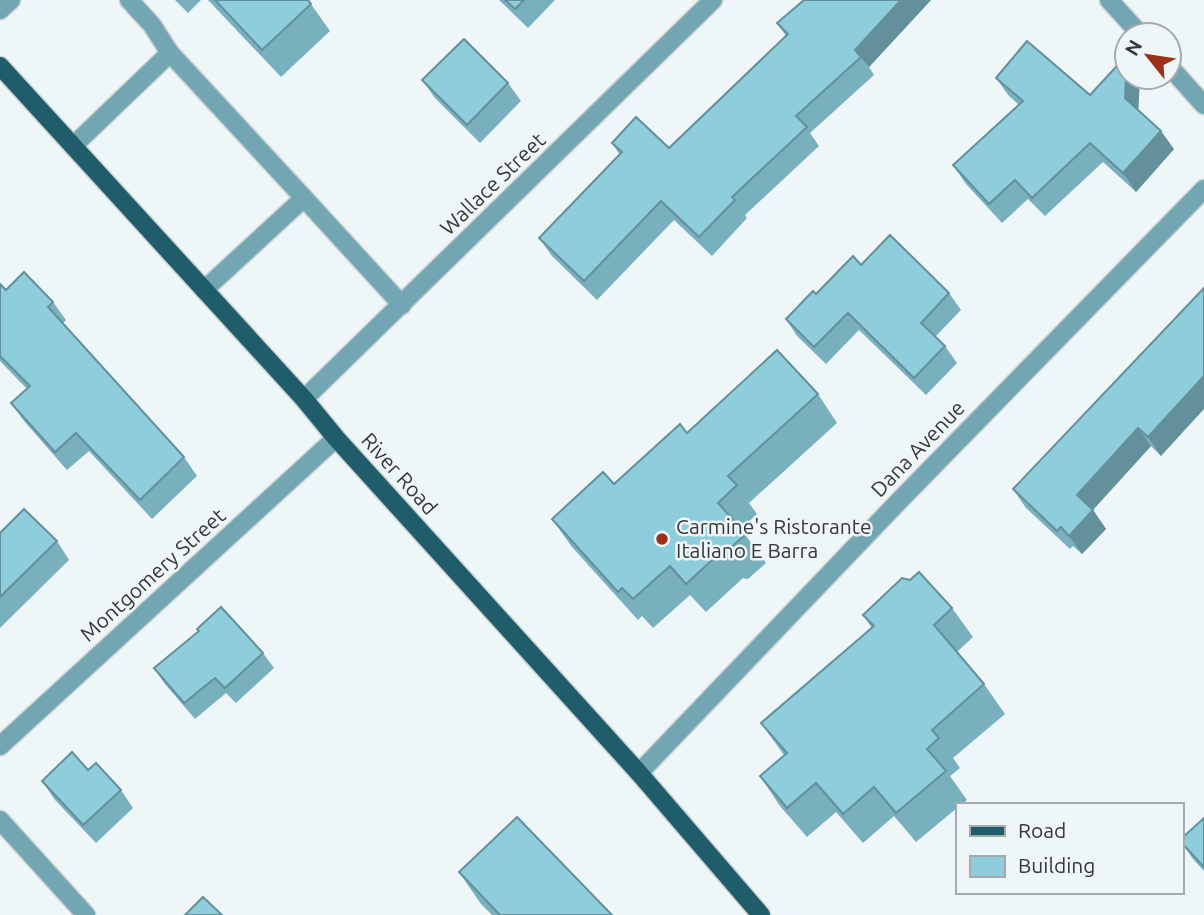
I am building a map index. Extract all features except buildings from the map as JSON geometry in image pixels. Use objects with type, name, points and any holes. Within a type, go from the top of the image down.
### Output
[{"type":"main road","name":"River Road","points":[[0,66],[304,399],[336,438],[639,773],[761,915]]},
{"type":"street","points":[[0,10],[11,0]]},
{"type":"street","points":[[129,0],[152,25],[170,53],[402,305]]},
{"type":"street","name":"Wallace Street","points":[[304,399],[713,0]]},
{"type":"street","points":[[1109,0],[1128,21]]},
{"type":"street","points":[[73,146],[170,53]]},
{"type":"street","points":[[1183,82],[1204,105]]},
{"type":"street","name":"Dana Avenue","points":[[639,773],[919,480],[1204,189]]},
{"type":"street","points":[[204,290],[304,198]]},
{"type":"street","name":"Montgomery Street","points":[[0,746],[336,438]]},
{"type":"street","points":[[0,820],[86,915]]},
{"type":"place","name":"Carmine's Ristorante Italiano E Barra","points":[[662,539]]}]
